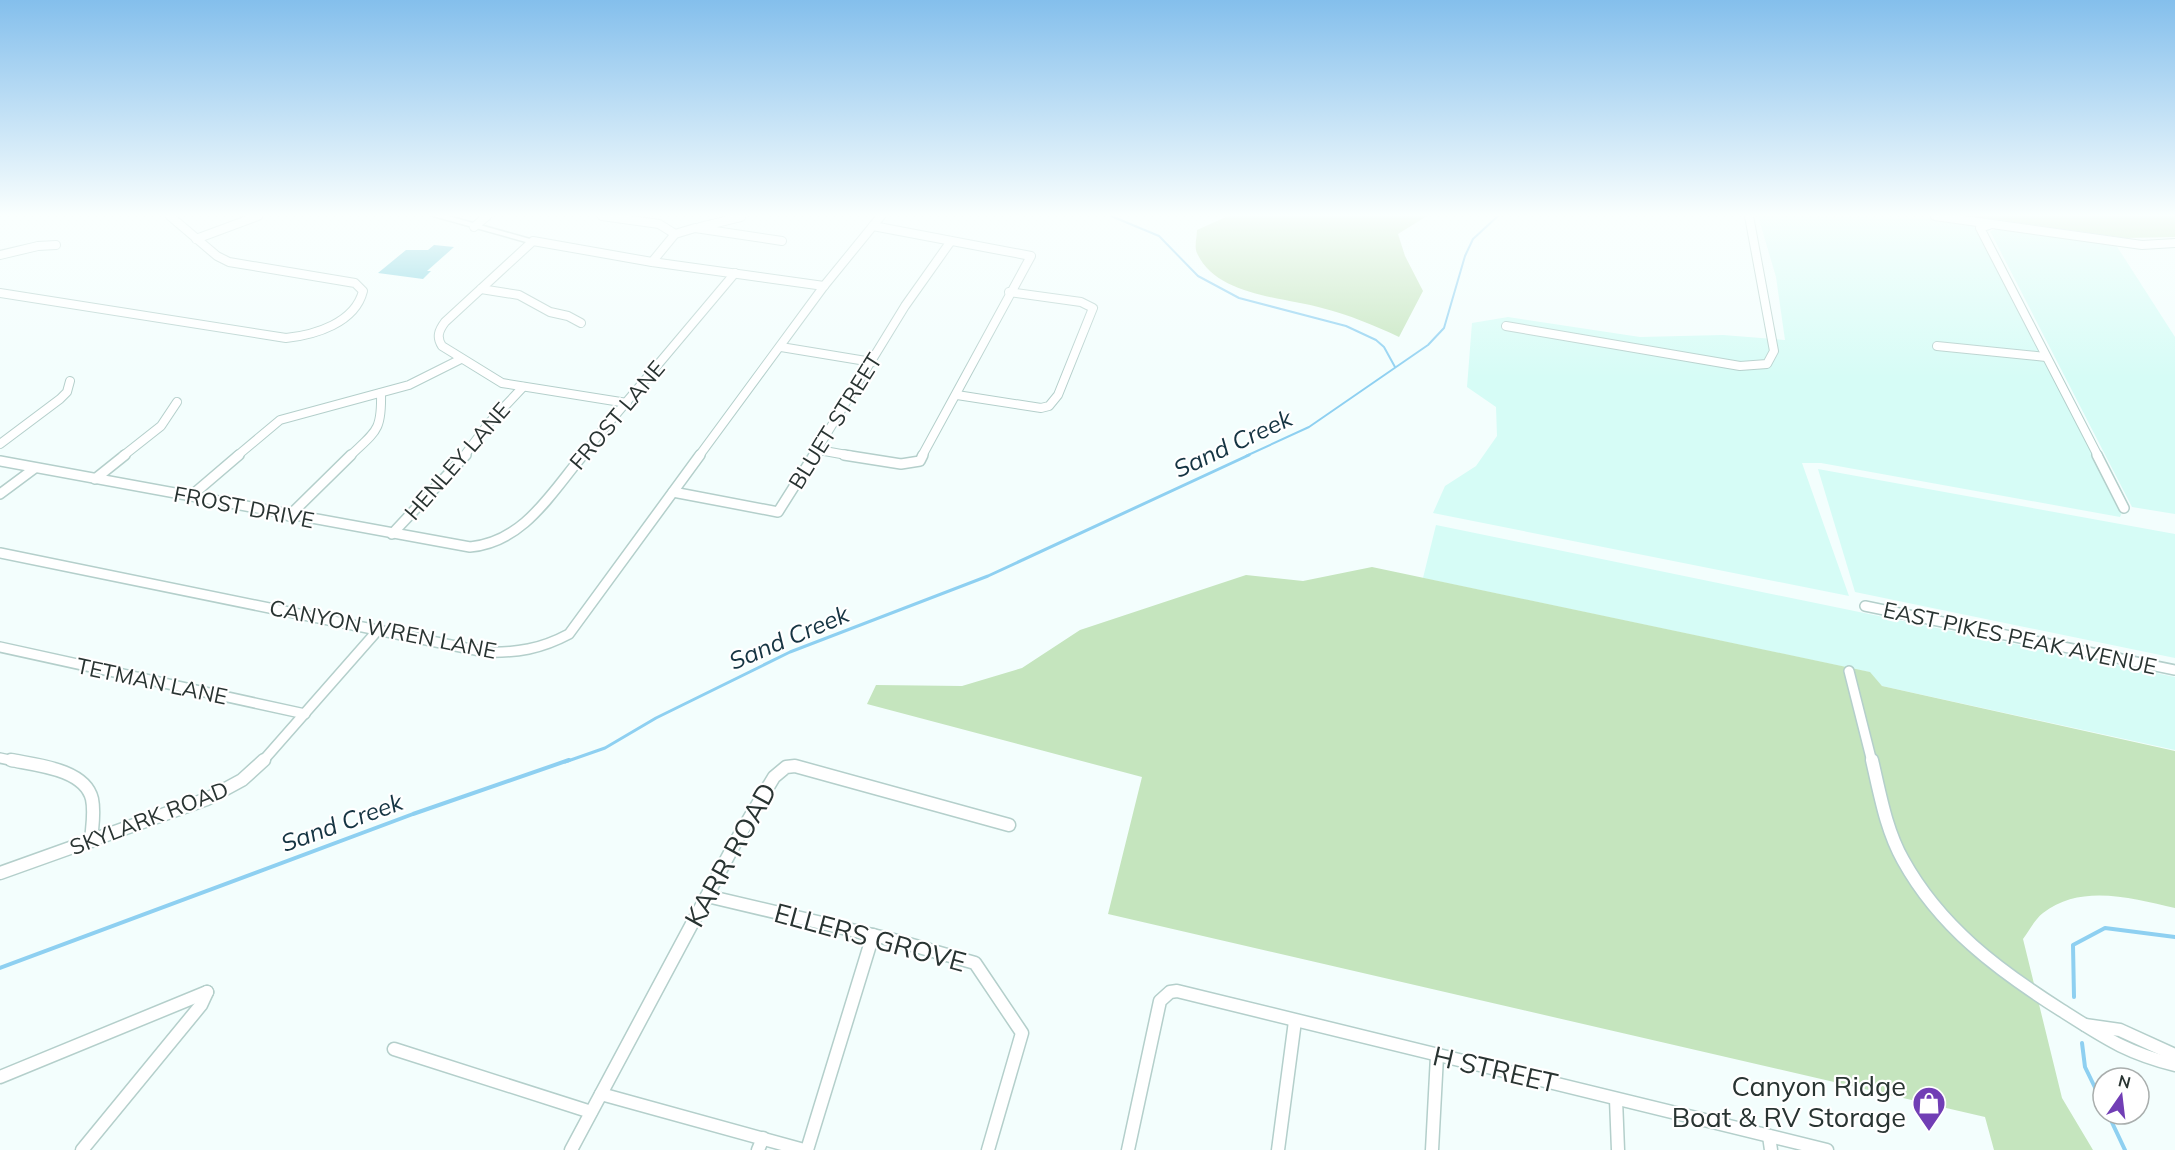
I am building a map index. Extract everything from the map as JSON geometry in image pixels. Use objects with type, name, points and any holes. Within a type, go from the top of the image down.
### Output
[{"type":"street","points":[[0,293],[277,338],[310,338],[347,314],[363,295],[360,287],[355,283],[267,270]]},
{"type":"street","points":[[502,270],[445,322],[438,338],[442,346],[495,380],[523,387],[627,403]]},
{"type":"street","points":[[710,270],[824,286]]},
{"type":"street","name":"CANYON WREN LANE","points":[[0,553],[485,652],[521,654],[547,646],[569,634],[837,270]]},
{"type":"street","name":"BLUET STREET","points":[[673,492],[778,512],[930,270]]},
{"type":"street","points":[[819,450],[916,463],[957,395],[1023,270]]},
{"type":"street","points":[[1506,326],[1740,366],[1767,364],[1774,351],[1759,270]]},
{"type":"street","points":[[2001,270],[2124,508]]},
{"type":"street","name":"FROST LANE","points":[[489,544],[509,537],[525,524],[735,273]]},
{"type":"street","points":[[481,289],[519,295],[550,312],[568,316],[581,323]]},
{"type":"street","points":[[957,395],[1041,408],[1049,406],[1058,395],[1093,308],[1081,302],[1010,292]]},
{"type":"street","points":[[1937,346],[2046,357]]},
{"type":"street","points":[[781,347],[872,362]]},
{"type":"street","points":[[191,496],[280,420],[298,413],[418,382],[461,359]]},
{"type":"street","points":[[0,444],[60,399],[67,392],[70,381]]},
{"type":"street","name":"HENLEY LANE","points":[[392,534],[475,445],[489,423],[523,387]]},
{"type":"street","points":[[289,516],[380,426],[381,393]]},
{"type":"street","points":[[95,479],[161,426],[177,402]]},
{"type":"street","name":"FROST DRIVE","points":[[0,461],[461,547],[489,544]]},
{"type":"street","points":[[0,494],[35,468]]},
{"type":"street","name":"EAST PIKES PEAK AVENUE","points":[[1865,606],[2175,670]]},
{"type":"street","name":"SKYLARK ROAD","points":[[0,873],[225,791],[259,766],[378,630]]},
{"type":"street","name":"TETMAN LANE","points":[[0,647],[305,714]]},
{"type":"street","points":[[1850,671],[1896,849],[1927,899],[1968,944],[2010,979],[2085,1025],[2103,1039],[2175,1065]]},
{"type":"street","points":[[0,758],[65,774],[84,784],[91,792],[93,805],[91,841]]},
{"type":"street","name":"KARR ROAD","points":[[571,1150],[707,896],[774,777],[786,767],[795,766],[1009,825]]},
{"type":"street","name":"ELLERS GROVE","points":[[707,896],[873,935],[975,963],[1022,1033],[988,1150]]},
{"type":"street","points":[[601,1094],[760,1144],[806,1150],[825,1104],[857,979],[873,935]]},
{"type":"street","name":"H STREET","points":[[1128,1150],[1162,991],[1177,991],[1827,1150]]},
{"type":"street","points":[[0,1077],[207,992],[201,1005],[82,1150]]},
{"type":"street","points":[[1278,1150],[1295,1021]]},
{"type":"street","points":[[2085,1025],[2100,1024],[2123,1031],[2175,1055]]},
{"type":"street","points":[[394,1049],[591,1112]]},
{"type":"street","points":[[1432,1150],[1437,1056]]},
{"type":"street","points":[[1616,1099],[1618,1150]]},
{"type":"street","points":[[1769,1136],[1771,1150]]},
{"type":"shaded area","points":[[1774,270],[1997,270],[2124,508],[2120,517],[1821,463],[1802,463],[1849,596],[1433,513],[1445,486],[1476,466],[1497,436],[1496,407],[1467,387],[1472,323],[1508,317],[1640,337],[1723,335],[1785,340]]},
{"type":"shaded area","points":[[2010,270],[2132,270],[2175,337],[2175,514],[2132,507]]},
{"type":"shaded area","points":[[1818,469],[2175,534],[2175,658],[1855,592]]},
{"type":"shaded area","points":[[1436,525],[2175,677],[2175,750],[1882,686],[1869,672],[1423,578]]},
{"type":"green space","points":[[1209,270],[1412,270],[1423,291],[1399,337],[1342,314],[1252,293],[1219,278]]},
{"type":"green space","points":[[1372,567],[1870,672],[1882,686],[2175,751],[2175,908],[2108,896],[2074,898],[2043,913],[2023,939],[2062,1098],[2093,1150],[1994,1150],[1985,1117],[1108,914],[1142,777],[867,704],[876,685],[962,686],[1022,668],[1080,630],[1246,575],[1303,581]]},
{"type":"building","points":[[382,270],[431,271],[423,279],[378,273]]},
{"type":"waterway","points":[[1192,270],[1198,276],[1239,298],[1346,326],[1376,340],[1384,347],[1395,367]]},
{"type":"waterway","name":"Sand Creek","points":[[1246,456],[1309,427],[1428,345],[1444,328],[1461,270]]},
{"type":"waterway","name":"Sand Creek","points":[[565,762],[605,748],[656,718],[790,652],[988,576],[1249,455]]},
{"type":"waterway","name":"Sand Creek","points":[[0,968],[413,814],[569,760]]},
{"type":"waterway","points":[[2074,997],[2073,945],[2105,928],[2175,937]]},
{"type":"waterway","points":[[2082,1043],[2085,1067],[2091,1079]]},
{"type":"waterway","points":[[2114,1126],[2125,1150]]},
{"type":"place","name":"Canyon Ridge Boat & RV Storage","points":[[1929,1132]]}]
